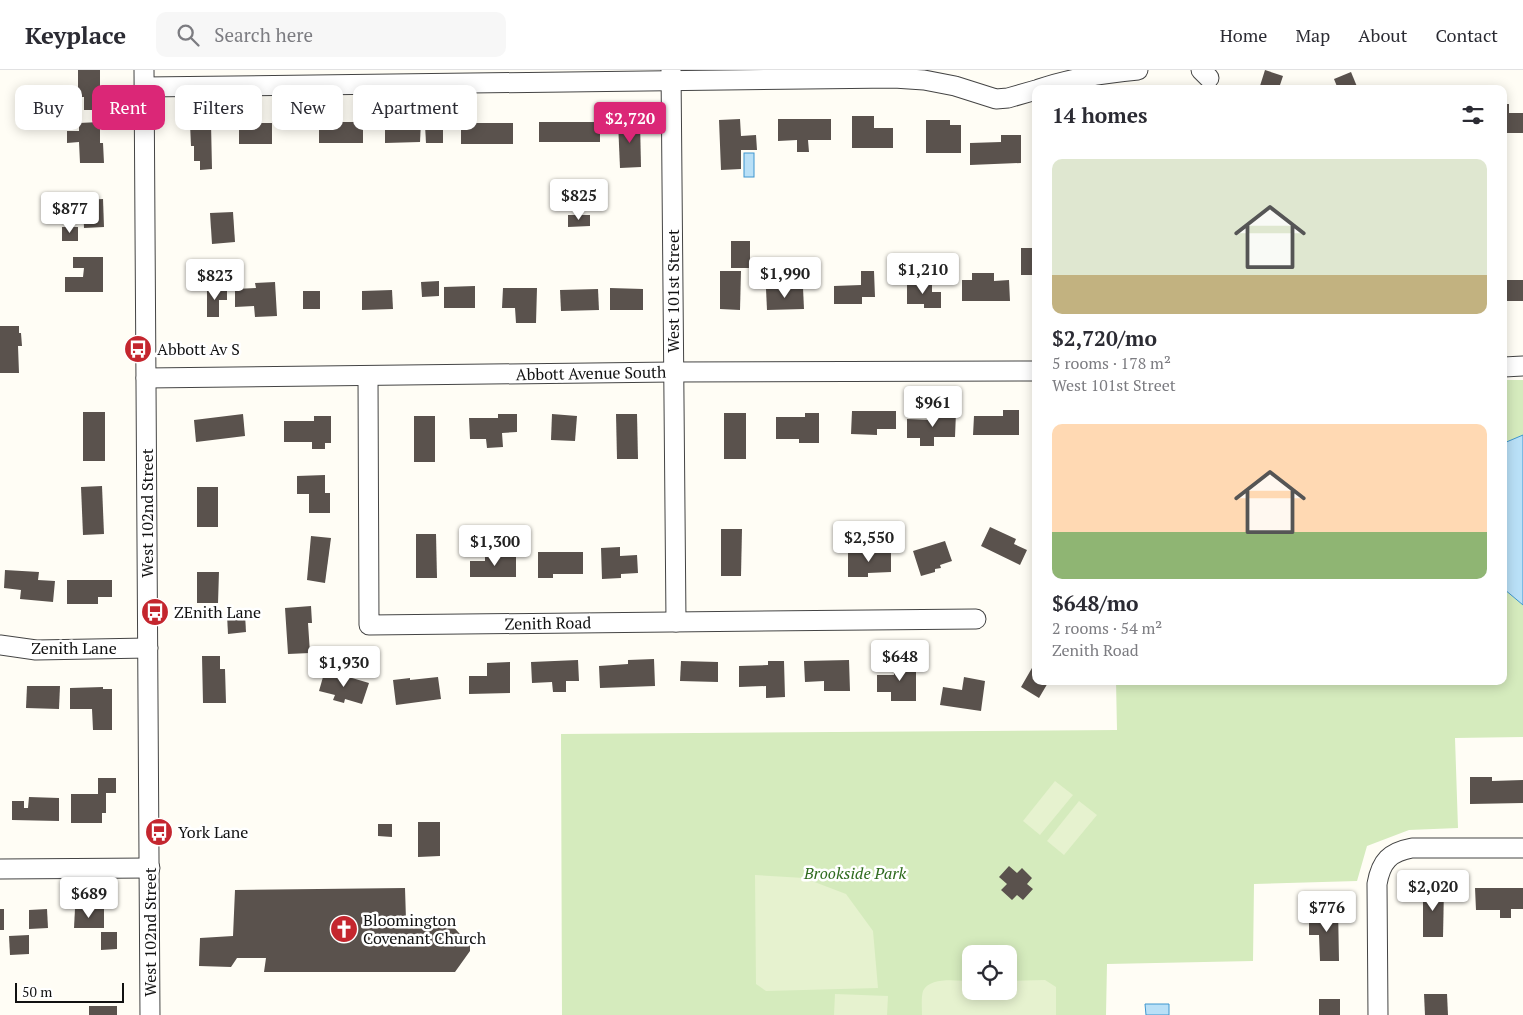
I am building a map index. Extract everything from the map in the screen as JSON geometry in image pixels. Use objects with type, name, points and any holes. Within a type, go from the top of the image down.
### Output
[{"type":"street","points":[[1054,85],[1086,77],[1138,70]]},
{"type":"street","points":[[144,79],[671,75],[924,80],[955,86],[996,99],[1008,98],[1032,91]]},
{"type":"street","name":"West 101st Street","points":[[671,75],[676,622]]},
{"type":"street","name":"West 102nd Street","points":[[144,79],[150,1015]]},
{"type":"street","points":[[1507,366],[1523,366]]},
{"type":"street","name":"Abbott Avenue South","points":[[146,378],[673,372],[1032,371]]},
{"type":"street","name":"Zenith Road","points":[[368,376],[369,624],[976,619]]},
{"type":"street","name":"Zenith Lane","points":[[0,645],[36,650],[148,648]]},
{"type":"street","points":[[1378,1015],[1377,884],[1379,870],[1387,859],[1398,851],[1412,848],[1523,848]]},
{"type":"street","points":[[0,869],[150,868]]},
{"type":"green space","name":"Brookside Park","points":[[1507,380],[1523,380],[1523,737],[1455,738],[1458,828],[1409,830],[1367,846],[1357,881],[1254,884],[1253,961],[1107,964],[1106,1015],[562,1015],[561,734],[1117,730],[1116,685],[1507,685]]},
{"type":"green space","points":[[1055,781],[1073,795],[1040,835],[1023,821]]},
{"type":"green space","points":[[1079,801],[1097,815],[1064,855],[1047,841]]},
{"type":"green space","points":[[755,875],[804,878],[846,894],[873,931],[878,988],[766,991],[756,984]]},
{"type":"green space","points":[[1045,980],[1056,987],[1056,1015],[922,1015],[923,991],[932,983],[938,981],[962,981],[962,1000],[1017,1000],[1017,981]]},
{"type":"green space","points":[[835,994],[888,996],[887,1015],[834,1015]]},
{"type":"water","points":[[744,153],[754,153],[754,177],[744,177]]},
{"type":"water","points":[[1523,435],[1523,605],[1507,592],[1507,442]]},
{"type":"water","points":[[1145,1004],[1169,1004],[1169,1015],[1146,1015]]},
{"type":"building","points":[[78,70],[100,70],[100,85],[92,85],[92,110],[84,110],[82,85],[78,85]]},
{"type":"building","points":[[1265,70],[1283,76],[1280,85],[1260,85]]},
{"type":"building","points":[[1351,72],[1356,85],[1336,85],[1334,79]]},
{"type":"building","points":[[1507,104],[1509,104],[1509,113],[1523,113],[1523,133],[1507,133]]},
{"type":"building","points":[[852,116],[874,116],[874,128],[893,128],[893,148],[852,148]]},
{"type":"building","points":[[740,119],[741,136],[756,135],[757,150],[741,150],[741,169],[721,170],[719,120]]},
{"type":"building","points":[[778,119],[831,119],[831,140],[808,140],[809,152],[797,152],[797,140],[778,141]]},
{"type":"building","points":[[926,120],[950,120],[950,125],[961,125],[961,153],[926,153]]},
{"type":"building","points":[[640,121],[641,167],[620,168],[618,122]]},
{"type":"building","points":[[92,122],[92,130],[100,130],[100,143],[103,143],[104,163],[80,163],[79,142],[67,143],[67,131],[82,130],[82,123]]},
{"type":"building","points":[[343,122],[353,122],[353,130],[363,130],[363,143],[319,143],[319,130],[343,130]]},
{"type":"building","points":[[539,122],[600,122],[600,142],[539,142]]},
{"type":"building","points":[[262,123],[272,123],[272,144],[239,144],[239,130],[262,130]]},
{"type":"building","points":[[477,123],[513,123],[513,144],[461,144],[461,130],[477,130]]},
{"type":"building","points":[[190,130],[211,130],[212,169],[200,170],[200,161],[194,161],[194,146],[191,146]]},
{"type":"building","points":[[385,130],[421,130],[420,142],[385,143]]},
{"type":"building","points":[[425,130],[443,130],[443,143],[426,143]]},
{"type":"building","points":[[1001,135],[1021,135],[1021,163],[970,165],[970,143],[1001,142]]},
{"type":"building","points":[[103,199],[104,227],[84,228],[83,200]]},
{"type":"building","points":[[233,212],[235,242],[212,244],[210,213]]},
{"type":"building","points":[[568,215],[590,215],[590,226],[568,227]]},
{"type":"building","points":[[62,227],[78,227],[78,241],[62,241]]},
{"type":"building","points":[[731,241],[750,241],[750,268],[731,268]]},
{"type":"building","points":[[1021,248],[1032,248],[1032,275],[1021,275]]},
{"type":"building","points":[[73,257],[103,257],[103,292],[65,292],[65,277],[83,277],[84,268],[73,268]]},
{"type":"building","points":[[720,271],[741,271],[740,310],[720,309]]},
{"type":"building","points":[[861,271],[874,271],[875,297],[862,297],[862,304],[834,304],[834,286],[861,285]]},
{"type":"building","points":[[972,273],[994,273],[994,281],[1009,280],[1010,301],[962,301],[962,280],[972,280]]},
{"type":"building","points":[[1507,280],[1523,280],[1523,301],[1507,301]]},
{"type":"building","points":[[439,281],[439,296],[422,297],[421,282]]},
{"type":"building","points":[[907,281],[932,281],[932,292],[941,292],[941,308],[924,308],[924,304],[907,304]]},
{"type":"building","points":[[275,282],[277,316],[255,317],[254,306],[235,307],[235,289],[256,288],[255,283]]},
{"type":"building","points":[[475,286],[475,308],[444,308],[444,287]]},
{"type":"building","points":[[503,288],[537,288],[536,323],[516,323],[515,308],[502,308]]},
{"type":"building","points":[[610,288],[643,289],[643,310],[610,310]]},
{"type":"building","points":[[803,288],[804,309],[767,310],[766,289]]},
{"type":"building","points":[[207,289],[227,289],[227,300],[219,300],[219,317],[207,317]]},
{"type":"building","points":[[598,289],[599,310],[561,311],[560,290]]},
{"type":"building","points":[[392,290],[393,309],[362,310],[362,291]]},
{"type":"building","points":[[303,291],[320,291],[320,309],[303,309]]},
{"type":"building","points":[[0,326],[19,326],[22,346],[18,346],[19,373],[0,373]]},
{"type":"building","points":[[1003,410],[1019,410],[1019,435],[973,435],[974,416],[1003,416]]},
{"type":"building","points":[[852,411],[896,411],[896,429],[877,429],[877,435],[851,434]]},
{"type":"building","points":[[932,411],[956,412],[955,437],[934,437],[934,446],[920,446],[920,438],[907,438],[907,419],[932,420]]},
{"type":"building","points":[[83,412],[105,412],[105,461],[83,461]]},
{"type":"building","points":[[724,413],[746,413],[746,459],[724,459]]},
{"type":"building","points":[[805,413],[819,413],[819,443],[799,443],[799,439],[776,439],[776,417],[805,417]]},
{"type":"building","points":[[243,414],[245,436],[196,442],[194,420]]},
{"type":"building","points":[[498,414],[517,414],[517,432],[502,433],[503,447],[487,448],[486,439],[470,439],[469,418],[498,418]]},
{"type":"building","points":[[552,414],[577,416],[575,441],[551,440]]},
{"type":"building","points":[[616,414],[637,414],[638,459],[617,459]]},
{"type":"building","points":[[314,416],[331,416],[331,443],[325,443],[325,449],[312,449],[312,442],[284,442],[284,421],[314,421]]},
{"type":"building","points":[[414,416],[435,416],[435,462],[414,462]]},
{"type":"building","points":[[325,475],[325,493],[330,493],[330,513],[309,513],[309,494],[297,494],[297,476]]},
{"type":"building","points":[[102,486],[104,534],[83,535],[81,487]]},
{"type":"building","points":[[197,487],[218,487],[218,527],[197,527]]},
{"type":"building","points":[[990,527],[1016,539],[1014,544],[1027,550],[1020,565],[981,546]]},
{"type":"building","points":[[721,529],[742,529],[741,576],[721,576]]},
{"type":"building","points":[[416,534],[436,534],[437,578],[416,578]]},
{"type":"building","points":[[311,536],[331,538],[325,583],[307,580]]},
{"type":"building","points":[[945,541],[952,561],[940,565],[941,568],[935,569],[935,572],[921,576],[913,551]]},
{"type":"building","points":[[620,547],[620,556],[637,555],[638,573],[621,574],[621,578],[602,579],[601,548]]},
{"type":"building","points":[[891,551],[891,572],[868,573],[868,577],[848,577],[848,552]]},
{"type":"building","points":[[538,552],[583,552],[583,574],[553,574],[553,578],[538,578]]},
{"type":"building","points":[[485,555],[516,555],[516,577],[470,577],[470,561],[485,561]]},
{"type":"building","points":[[5,570],[39,572],[38,580],[55,581],[53,602],[20,599],[21,590],[4,588]]},
{"type":"building","points":[[197,572],[219,572],[218,603],[197,603]]},
{"type":"building","points":[[67,580],[112,580],[112,597],[98,597],[98,604],[67,604]]},
{"type":"building","points":[[311,606],[312,623],[308,623],[310,653],[288,654],[285,608]]},
{"type":"building","points":[[245,614],[246,632],[228,634],[227,615]]},
{"type":"building","points":[[202,656],[220,656],[220,669],[225,669],[226,703],[203,703]]},
{"type":"building","points":[[654,659],[655,686],[600,688],[599,666],[628,664],[628,660]]},
{"type":"building","points":[[578,660],[579,681],[566,681],[566,692],[553,692],[552,682],[532,683],[531,662]]},
{"type":"building","points":[[849,660],[850,691],[824,691],[824,681],[805,682],[804,661]]},
{"type":"building","points":[[681,661],[718,662],[718,682],[680,681]]},
{"type":"building","points":[[768,661],[784,661],[785,697],[766,698],[766,686],[739,687],[739,666],[768,665]]},
{"type":"building","points":[[894,661],[916,661],[916,701],[891,701],[891,692],[877,692],[877,675],[894,675]]},
{"type":"building","points":[[510,662],[510,693],[469,694],[469,676],[487,676],[487,663]]},
{"type":"building","points":[[1032,668],[1032,685],[1047,685],[1039,698],[1021,687]]},
{"type":"building","points":[[325,670],[369,683],[362,704],[345,699],[344,703],[333,700],[335,695],[319,691]]},
{"type":"building","points":[[438,677],[441,699],[396,705],[393,680]]},
{"type":"building","points":[[964,677],[985,681],[981,711],[940,705],[943,687],[962,690]]},
{"type":"building","points":[[27,686],[60,686],[59,709],[26,708]]},
{"type":"building","points":[[103,687],[103,689],[112,689],[112,730],[93,730],[92,709],[70,709],[70,688]]},
{"type":"building","points":[[1470,777],[1492,777],[1492,781],[1523,780],[1523,803],[1470,804]]},
{"type":"building","points":[[98,778],[116,778],[116,793],[106,793],[106,813],[102,813],[102,823],[71,823],[71,794],[98,794]]},
{"type":"building","points":[[29,797],[59,798],[59,821],[12,820],[12,801],[24,801],[24,808],[28,808]]},
{"type":"building","points":[[418,822],[440,822],[440,856],[418,857]]},
{"type":"building","points":[[378,824],[392,824],[392,837],[378,836]]},
{"type":"building","points":[[1009,866],[1017,873],[1022,868],[1032,878],[1027,884],[1033,889],[1023,900],[1017,895],[1012,900],[1001,890],[1007,884],[999,877]]},
{"type":"building","name":"Bloomington Covenant Church","points":[[405,888],[406,920],[448,921],[470,945],[470,951],[455,972],[264,972],[266,958],[237,958],[231,967],[199,966],[200,938],[233,936],[235,890]]},
{"type":"building","points":[[1423,888],[1444,888],[1443,937],[1423,937]]},
{"type":"building","points":[[1475,888],[1523,888],[1523,909],[1511,909],[1511,918],[1500,918],[1500,910],[1476,910]]},
{"type":"building","points":[[1338,907],[1339,961],[1320,961],[1319,935],[1309,935],[1309,917],[1318,917],[1318,908]]},
{"type":"building","points":[[0,909],[4,909],[4,930],[0,930]]},
{"type":"building","points":[[47,909],[48,928],[29,929],[29,910]]},
{"type":"building","points":[[75,909],[104,909],[104,928],[74,928]]},
{"type":"building","points":[[101,932],[117,932],[117,949],[101,950]]},
{"type":"building","points":[[29,935],[29,954],[10,955],[9,936]]},
{"type":"building","points":[[1424,994],[1447,994],[1448,1015],[1425,1015]]},
{"type":"building","points":[[1319,999],[1340,999],[1340,1015],[1319,1015]]},
{"type":"building","points":[[89,1006],[117,1006],[117,1015],[89,1015]]},
{"type":"place","name":"Abbott Av S","points":[[138,349]]},
{"type":"place","name":"ZEnith Lane","points":[[155,612]]},
{"type":"place","name":"York Lane","points":[[159,832]]},
{"type":"place","name":"Bloomington Covenant Church","points":[[344,929]]}]
